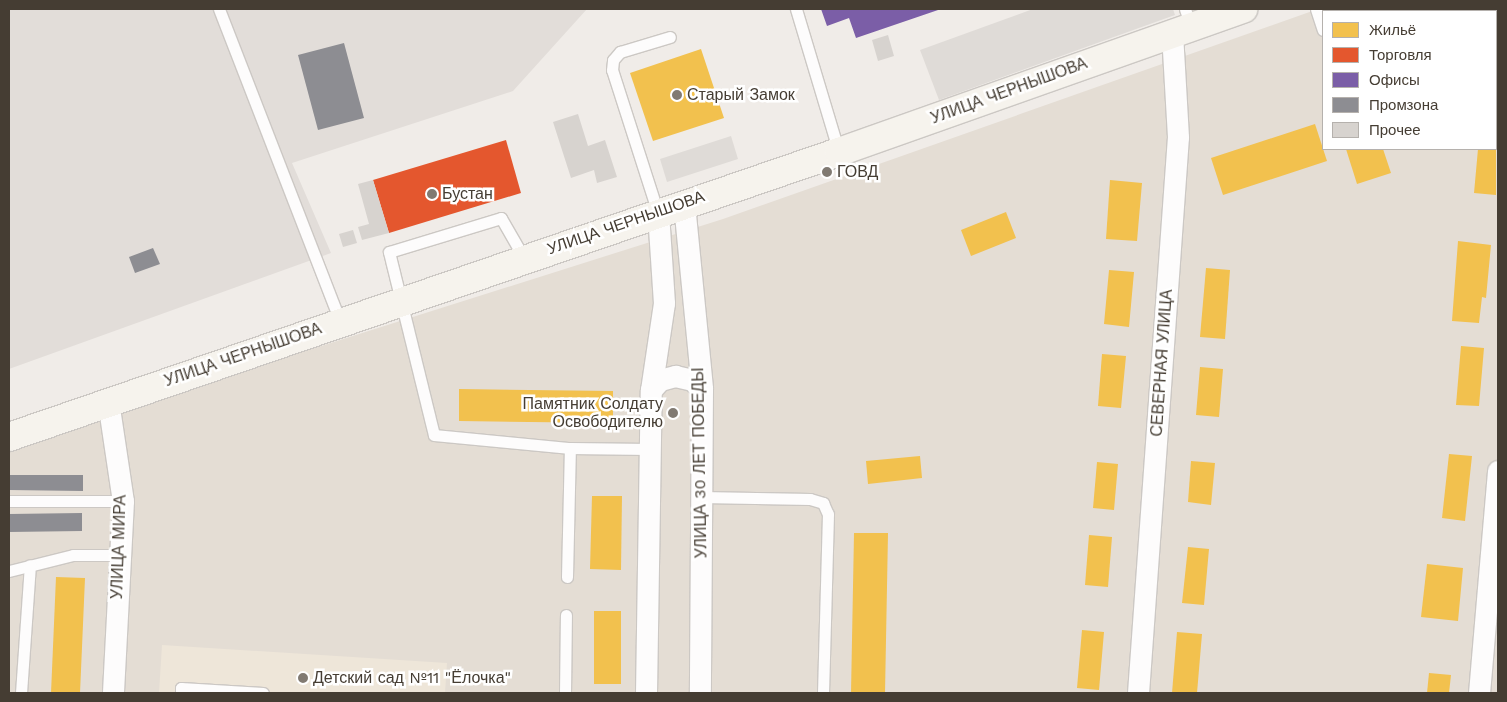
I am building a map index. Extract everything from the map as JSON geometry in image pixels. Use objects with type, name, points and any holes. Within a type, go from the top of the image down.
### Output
[{"type":"main road","name":"УЛИЦА ЧЕРНЫШОВА","points":[[9,437],[108,401],[524,258],[839,152],[1183,23],[1243,9]]},
{"type":"street","name":"СЕВЕРНАЯ УЛИЦА","points":[[1138,693],[1178,136],[1183,23]]},
{"type":"street","name":"УЛИЦА 30 ЛЕТ ПОБЕДЫ","points":[[684,204],[702,389],[700,693]]},
{"type":"street","points":[[646,693],[651,390],[664,303],[658,213]]},
{"type":"street","points":[[651,390],[660,380],[675,376],[692,380],[702,389]]},
{"type":"street","name":"УЛИЦА МИРА","points":[[108,401],[123,500],[113,693]]},
{"type":"street","points":[[1480,693],[1498,471]]},
{"type":"lane","points":[[219,9],[340,322]]},
{"type":"lane","points":[[796,9],[839,152]]},
{"type":"lane","points":[[1316,9],[1322,27]]},
{"type":"lane","points":[[658,213],[612,70],[613,60],[620,52],[670,37]]},
{"type":"lane","points":[[524,258],[501,218],[389,252],[434,435],[570,448],[649,449]]},
{"type":"lane","points":[[567,577],[570,448]]},
{"type":"lane","points":[[701,497],[810,499],[823,503],[828,514],[823,693]]},
{"type":"lane","points":[[9,501],[123,500]]},
{"type":"lane","points":[[9,571],[73,556],[120,555]]},
{"type":"lane","points":[[21,693],[30,565]]},
{"type":"lane","points":[[565,693],[566,615]]},
{"type":"lane","points":[[181,693],[181,688],[264,693]]},
{"type":"shaded area","points":[[9,9],[587,9],[513,91],[292,163],[331,253],[9,369]]},
{"type":"shaded area","points":[[1033,9],[1173,9],[1175,15],[939,100],[920,50]]},
{"type":"shaded area","points":[[1318,9],[1498,9],[1498,693],[9,693],[9,452],[185,389],[723,219]]},
{"type":"shaded area","points":[[731,136],[738,159],[667,182],[660,159]]},
{"type":"shaded area","name":"Детский сад №11 \"Ёлочка\"","points":[[162,645],[447,663],[445,693],[159,693]]},
{"type":"building: Жильё","name":"Старый Замок","points":[[701,49],[724,118],[653,141],[630,73]]},
{"type":"building: Жильё","points":[[1497,116],[1498,117],[1497,136]]},
{"type":"building: Жильё","points":[[1315,124],[1327,161],[1223,195],[1211,158]]},
{"type":"building: Жильё","points":[[1346,150],[1383,150],[1391,173],[1357,184]]},
{"type":"building: Жильё","points":[[1478,150],[1496,150],[1496,195],[1474,193]]},
{"type":"building: Жильё","points":[[1110,180],[1142,183],[1137,241],[1106,239]]},
{"type":"building: Жильё","points":[[1006,212],[1016,238],[971,256],[961,230]]},
{"type":"building: Жильё","points":[[1458,241],[1491,245],[1486,298],[1482,297],[1479,323],[1452,321]]},
{"type":"building: Жильё","points":[[1206,268],[1230,270],[1225,339],[1200,337]]},
{"type":"building: Жильё","points":[[1109,270],[1134,272],[1129,327],[1104,324]]},
{"type":"building: Жильё","points":[[1461,346],[1484,348],[1479,406],[1456,405]]},
{"type":"building: Жильё","points":[[1102,354],[1126,356],[1121,408],[1098,406]]},
{"type":"building: Жильё","points":[[1200,367],[1223,369],[1219,417],[1196,415]]},
{"type":"building: Жильё","points":[[459,389],[613,391],[613,423],[459,421]]},
{"type":"building: Жильё","points":[[1449,454],[1472,456],[1465,521],[1442,518]]},
{"type":"building: Жильё","points":[[920,456],[922,478],[868,484],[866,461]]},
{"type":"building: Жильё","points":[[1191,461],[1215,463],[1211,505],[1188,502]]},
{"type":"building: Жильё","points":[[1097,462],[1118,464],[1114,510],[1093,508]]},
{"type":"building: Жильё","points":[[592,496],[622,496],[621,570],[590,569]]},
{"type":"building: Жильё","points":[[854,533],[888,533],[885,693],[851,693]]},
{"type":"building: Жильё","points":[[1089,535],[1112,537],[1108,587],[1085,585]]},
{"type":"building: Жильё","points":[[1188,547],[1209,549],[1204,605],[1182,603]]},
{"type":"building: Жильё","points":[[1427,564],[1463,568],[1458,621],[1421,617]]},
{"type":"building: Жильё","points":[[56,577],[85,578],[80,693],[51,693]]},
{"type":"building: Жильё","points":[[594,611],[621,611],[621,684],[594,684]]},
{"type":"building: Жильё","points":[[1082,630],[1104,632],[1099,690],[1077,688]]},
{"type":"building: Жильё","points":[[1177,632],[1202,634],[1197,693],[1172,693]]},
{"type":"building: Жильё","points":[[1429,673],[1451,675],[1449,693],[1427,693]]},
{"type":"building: Торговля","points":[[506,140],[521,193],[389,233],[373,180]]},
{"type":"building: Офисы","points":[[821,9],[941,9],[856,38],[849,18],[827,26]]},
{"type":"building: Промзона","points":[[344,43],[364,118],[318,130],[298,55]]},
{"type":"building: Промзона","points":[[153,248],[160,264],[135,273],[129,257]]},
{"type":"building: Промзона","points":[[9,475],[83,475],[83,491],[9,490]]},
{"type":"building: Промзона","points":[[82,513],[82,531],[9,532],[9,514]]},
{"type":"building: Прочее","points":[[888,35],[894,56],[878,61],[872,40]]},
{"type":"building: Прочее","points":[[578,114],[588,146],[605,140],[617,177],[597,183],[594,170],[571,178],[553,122]]},
{"type":"building: Прочее","points":[[373,180],[389,233],[362,240],[358,227],[369,224],[358,184]]},
{"type":"building: Прочее","points":[[353,230],[357,243],[343,247],[339,234]]},
{"type":"place","name":"Старый Замок","points":[[677,95]]},
{"type":"place","name":"ГОВД","points":[[827,172]]},
{"type":"place","name":"Бустан","points":[[432,194]]},
{"type":"place","name":"Памятник Солдату Освободителю","points":[[673,413]]},
{"type":"place","name":"Детский сад №11 \"Ёлочка\"","points":[[303,678]]}]
